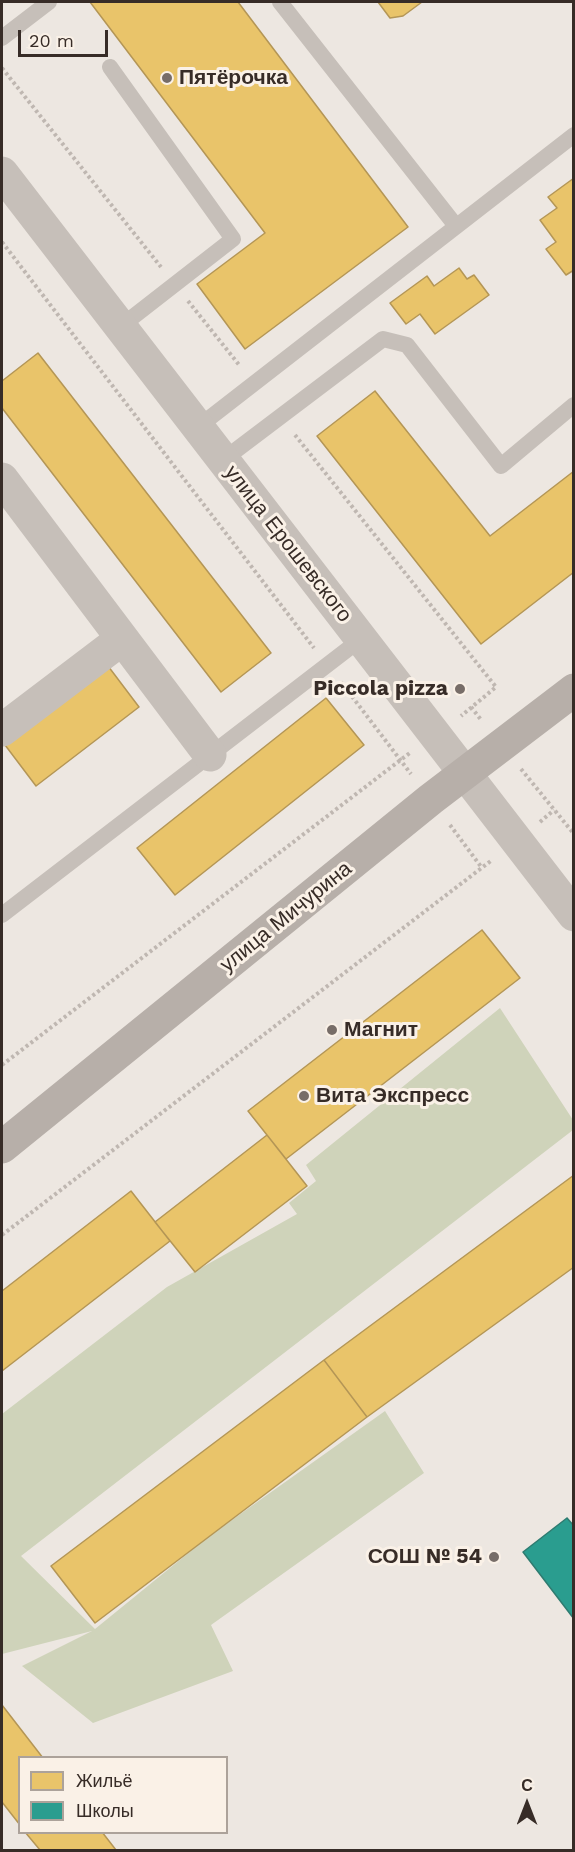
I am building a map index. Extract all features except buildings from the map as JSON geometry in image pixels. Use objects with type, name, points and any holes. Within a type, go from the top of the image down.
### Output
[{"type":"main road","name":"улица Мичурина","points":[[2,1147],[464,773],[573,690]]},
{"type":"street","name":"улица Ерошевского","points":[[2,172],[573,915]]},
{"type":"street","points":[[2,479],[210,755]]},
{"type":"street","points":[[2,730],[122,639]]},
{"type":"lane","points":[[2,38],[50,2]]},
{"type":"lane","points":[[280,2],[456,226]]},
{"type":"lane","points":[[110,68],[232,239],[120,327]]},
{"type":"lane","points":[[198,427],[573,135]]},
{"type":"lane","points":[[224,460],[383,339],[407,345],[501,466],[573,405]]},
{"type":"lane","points":[[2,915],[361,639]]},
{"type":"path","points":[[2,242],[400,760]]},
{"type":"path","points":[[2,1065],[471,707]]},
{"type":"path","points":[[2,1235],[517,841]]},
{"type":"green space","points":[[500,1008],[573,1120],[573,1130],[21,1556],[95,1629],[208,1537],[385,1411],[424,1473],[211,1625],[233,1671],[93,1723],[22,1666],[92,1631],[2,1654],[2,1414],[167,1287],[297,1214],[289,1203],[316,1181],[306,1165]]},
{"type":"place","name":"Пятёрочка","points":[[167,78]]},
{"type":"place","name":"Piccola pizza","points":[[460,689]]},
{"type":"place","name":"Магнит","points":[[332,1030]]},
{"type":"place","name":"Вита Экспресс","points":[[304,1096]]},
{"type":"place","name":"СОШ № 54","points":[[494,1557]]}]
